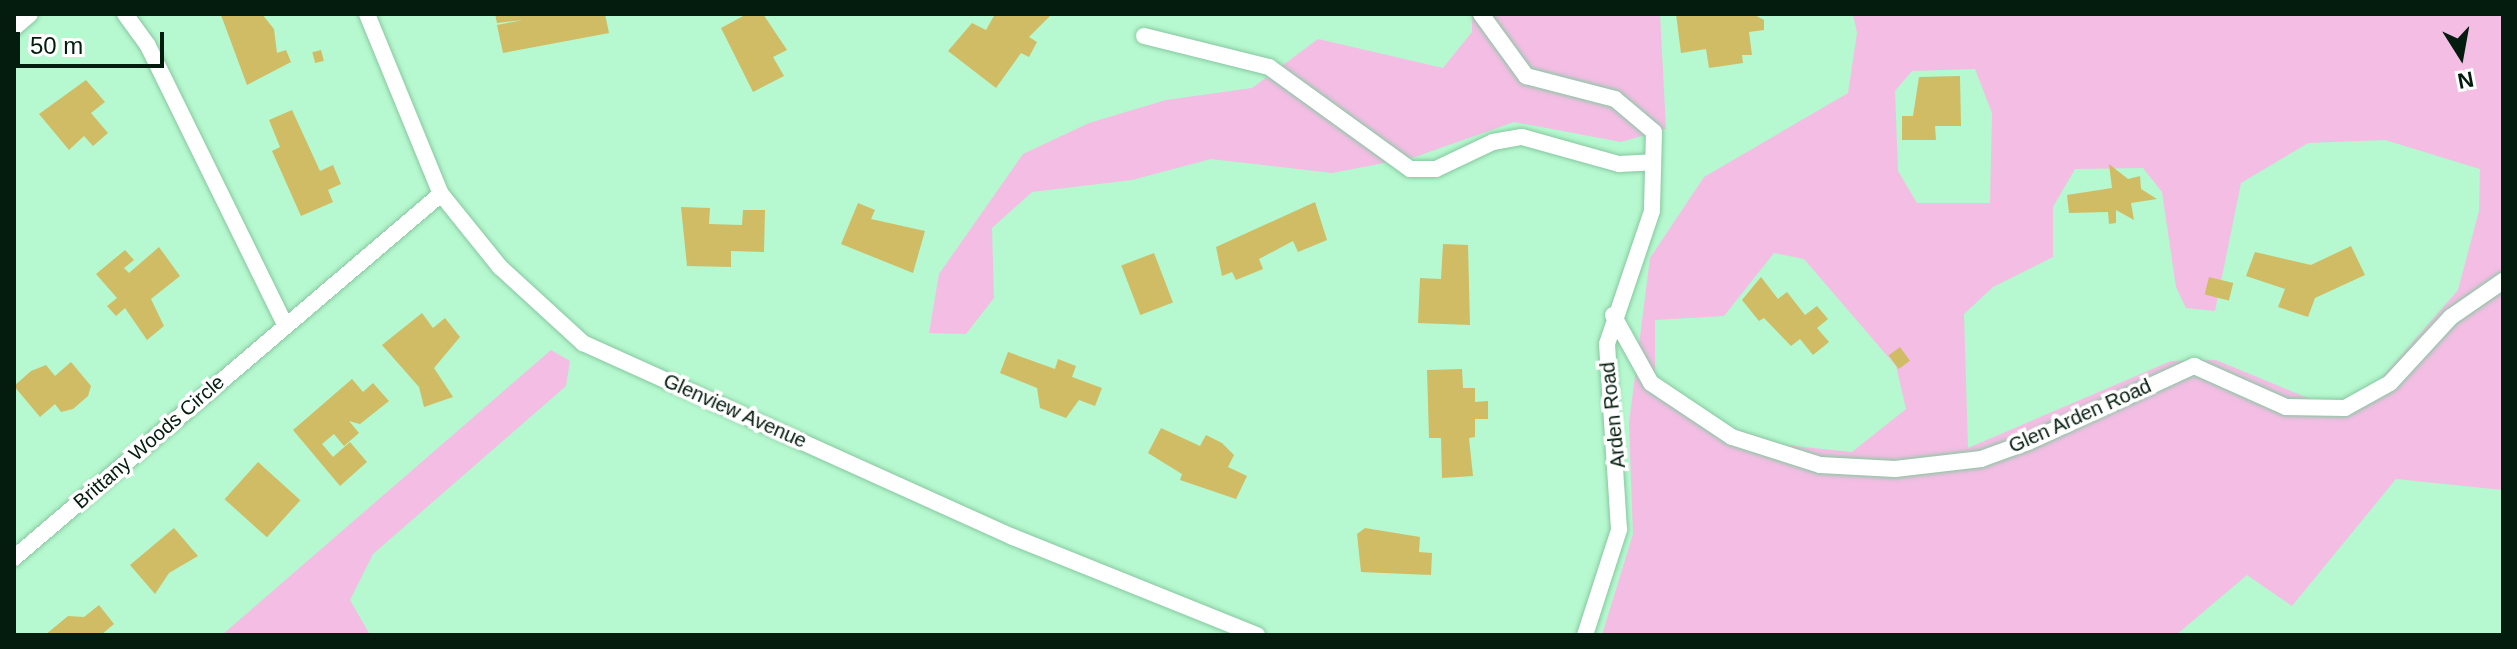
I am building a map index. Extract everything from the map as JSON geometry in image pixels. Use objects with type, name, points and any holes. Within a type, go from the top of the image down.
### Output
[{"type":"street","points":[[14,28],[30,14]]},
{"type":"street","points":[[125,14],[148,46],[285,325]]},
{"type":"street","name":"Glenview Avenue","points":[[367,14],[441,194],[500,267],[583,343],[1013,537],[1257,635]]},
{"type":"street","name":"Arden Road","points":[[1481,14],[1526,76],[1615,99],[1643,117],[1654,132],[1652,211],[1613,315],[1606,369],[1622,503],[1585,635]]},
{"type":"street","points":[[1144,36],[1269,67],[1410,169],[1436,169],[1493,142],[1522,137],[1619,164],[1653,162]]},
{"type":"street","name":"Brittany Woods Circle","points":[[14,558],[441,194]]},
{"type":"street","name":"Glen Arden Road","points":[[1613,315],[1651,383],[1732,437],[1820,465],[1895,469],[1981,459],[2194,366],[2286,407],[2345,408],[2390,383],[2451,317],[2503,281]]},
{"type":"shaded area","points":[[1472,14],[1660,14],[1666,129],[1621,142],[1514,122],[1415,157],[1332,173],[1211,159],[1132,180],[1032,192],[992,228],[994,298],[966,334],[929,333],[939,274],[1023,154],[1089,123],[1166,100],[1252,88],[1318,39],[1443,68],[1472,32]]},
{"type":"shaded area","points":[[1853,14],[2503,14],[2503,490],[2396,479],[2292,606],[2247,575],[2176,635],[1602,635],[1633,534],[1629,423],[1650,258],[1704,177],[1848,93],[1857,33]],"holes":[[[1975,69],[1992,113],[1990,203],[1917,203],[1898,171],[1895,91],[1912,71]],[[2385,140],[2480,169],[2479,211],[2458,290],[2371,390],[2325,405],[2216,360],[2171,361],[1968,448],[1964,314],[1993,287],[2053,257],[2053,207],[2075,169],[2143,168],[2162,192],[2176,287],[2186,308],[2215,311],[2241,183],[2308,143]],[[1774,253],[1804,259],[1896,366],[1906,409],[1852,452],[1785,445],[1730,427],[1655,379],[1655,320],[1724,316]]]},
{"type":"shaded area","points":[[551,350],[570,361],[566,386],[373,554],[350,600],[370,635],[222,635]]},
{"type":"building","points":[[262,14],[274,29],[277,53],[286,50],[291,62],[247,85],[221,15]]},
{"type":"building","points":[[495,14],[605,14],[609,33],[503,53],[497,25],[523,20],[497,23]]},
{"type":"building","points":[[747,14],[763,14],[787,50],[773,57],[784,76],[753,92],[721,28]]},
{"type":"building","points":[[995,14],[1052,14],[1029,37],[1037,42],[1029,57],[1021,53],[996,88],[948,51],[972,23],[986,30]]},
{"type":"building","points":[[1676,14],[1753,14],[1764,20],[1764,30],[1749,32],[1752,55],[1742,55],[1743,63],[1709,68],[1706,49],[1681,53]]},
{"type":"building","points":[[321,50],[324,61],[315,63],[312,52]]},
{"type":"building","points":[[1960,76],[1961,126],[1935,126],[1936,140],[1902,140],[1902,116],[1913,116],[1919,77]]},
{"type":"building","points":[[86,80],[105,102],[91,113],[108,133],[93,146],[84,136],[69,150],[39,114]]},
{"type":"building","points":[[292,110],[320,171],[333,165],[341,184],[328,190],[333,202],[301,216],[272,151],[280,147],[269,120]]},
{"type":"building","points":[[2109,164],[2128,179],[2140,176],[2141,189],[2157,199],[2131,203],[2134,220],[2116,210],[2116,223],[2109,224],[2108,212],[2069,213],[2067,195],[2112,188]]},
{"type":"building","points":[[1315,202],[1327,240],[1298,252],[1293,241],[1259,259],[1263,269],[1236,280],[1232,272],[1222,276],[1216,247]]},
{"type":"building","points":[[858,203],[875,210],[871,219],[925,231],[913,273],[841,244]]},
{"type":"building","points":[[681,207],[710,208],[709,224],[742,225],[743,210],[765,210],[764,252],[731,251],[731,267],[687,266]]},
{"type":"building","points":[[1443,244],[1468,245],[1470,325],[1418,323],[1420,278],[1441,279]]},
{"type":"building","points":[[2351,246],[2365,275],[2315,298],[2308,317],[2278,307],[2285,289],[2246,276],[2255,252],[2311,265]]},
{"type":"building","points":[[159,247],[180,276],[151,299],[164,326],[147,340],[125,308],[116,316],[107,306],[117,298],[96,274],[125,250],[134,260],[124,268],[129,273]]},
{"type":"building","points":[[1154,253],[1173,302],[1140,315],[1121,266]]},
{"type":"building","points":[[1761,277],[1778,299],[1787,292],[1805,315],[1817,306],[1828,319],[1817,328],[1829,342],[1813,355],[1800,339],[1791,346],[1764,318],[1759,321],[1742,300]]},
{"type":"building","points":[[2209,277],[2233,283],[2229,301],[2205,294]]},
{"type":"building","points":[[422,313],[433,328],[445,318],[460,337],[434,368],[453,397],[424,407],[419,387],[382,345]]},
{"type":"building","points":[[1900,347],[1910,361],[1899,369],[1889,355]]},
{"type":"building","points":[[1008,352],[1055,369],[1058,359],[1076,366],[1072,377],[1102,388],[1095,406],[1079,400],[1066,418],[1040,408],[1037,388],[1000,373]]},
{"type":"building","points":[[71,362],[91,386],[88,396],[73,409],[61,412],[55,404],[40,417],[14,386],[31,371],[46,365],[55,376]]},
{"type":"building","points":[[1462,369],[1463,388],[1475,388],[1475,402],[1488,401],[1488,419],[1475,419],[1475,437],[1469,438],[1473,476],[1442,478],[1441,438],[1429,438],[1427,370]]},
{"type":"building","points":[[352,379],[363,392],[373,383],[389,401],[360,424],[349,421],[359,433],[344,446],[334,434],[322,444],[333,457],[350,442],[367,462],[340,486],[293,430]]},
{"type":"building","points":[[1161,428],[1200,446],[1206,435],[1222,443],[1234,455],[1228,467],[1247,476],[1236,499],[1180,480],[1182,474],[1148,453]]},
{"type":"building","points":[[258,462],[300,500],[267,537],[225,499]]},
{"type":"building","points":[[174,528],[198,556],[169,573],[155,594],[130,565]]},
{"type":"building","points":[[1365,528],[1420,537],[1419,552],[1432,553],[1431,575],[1361,572],[1357,534]]},
{"type":"building","points":[[99,605],[114,624],[101,635],[45,635],[68,616],[84,617]]}]
